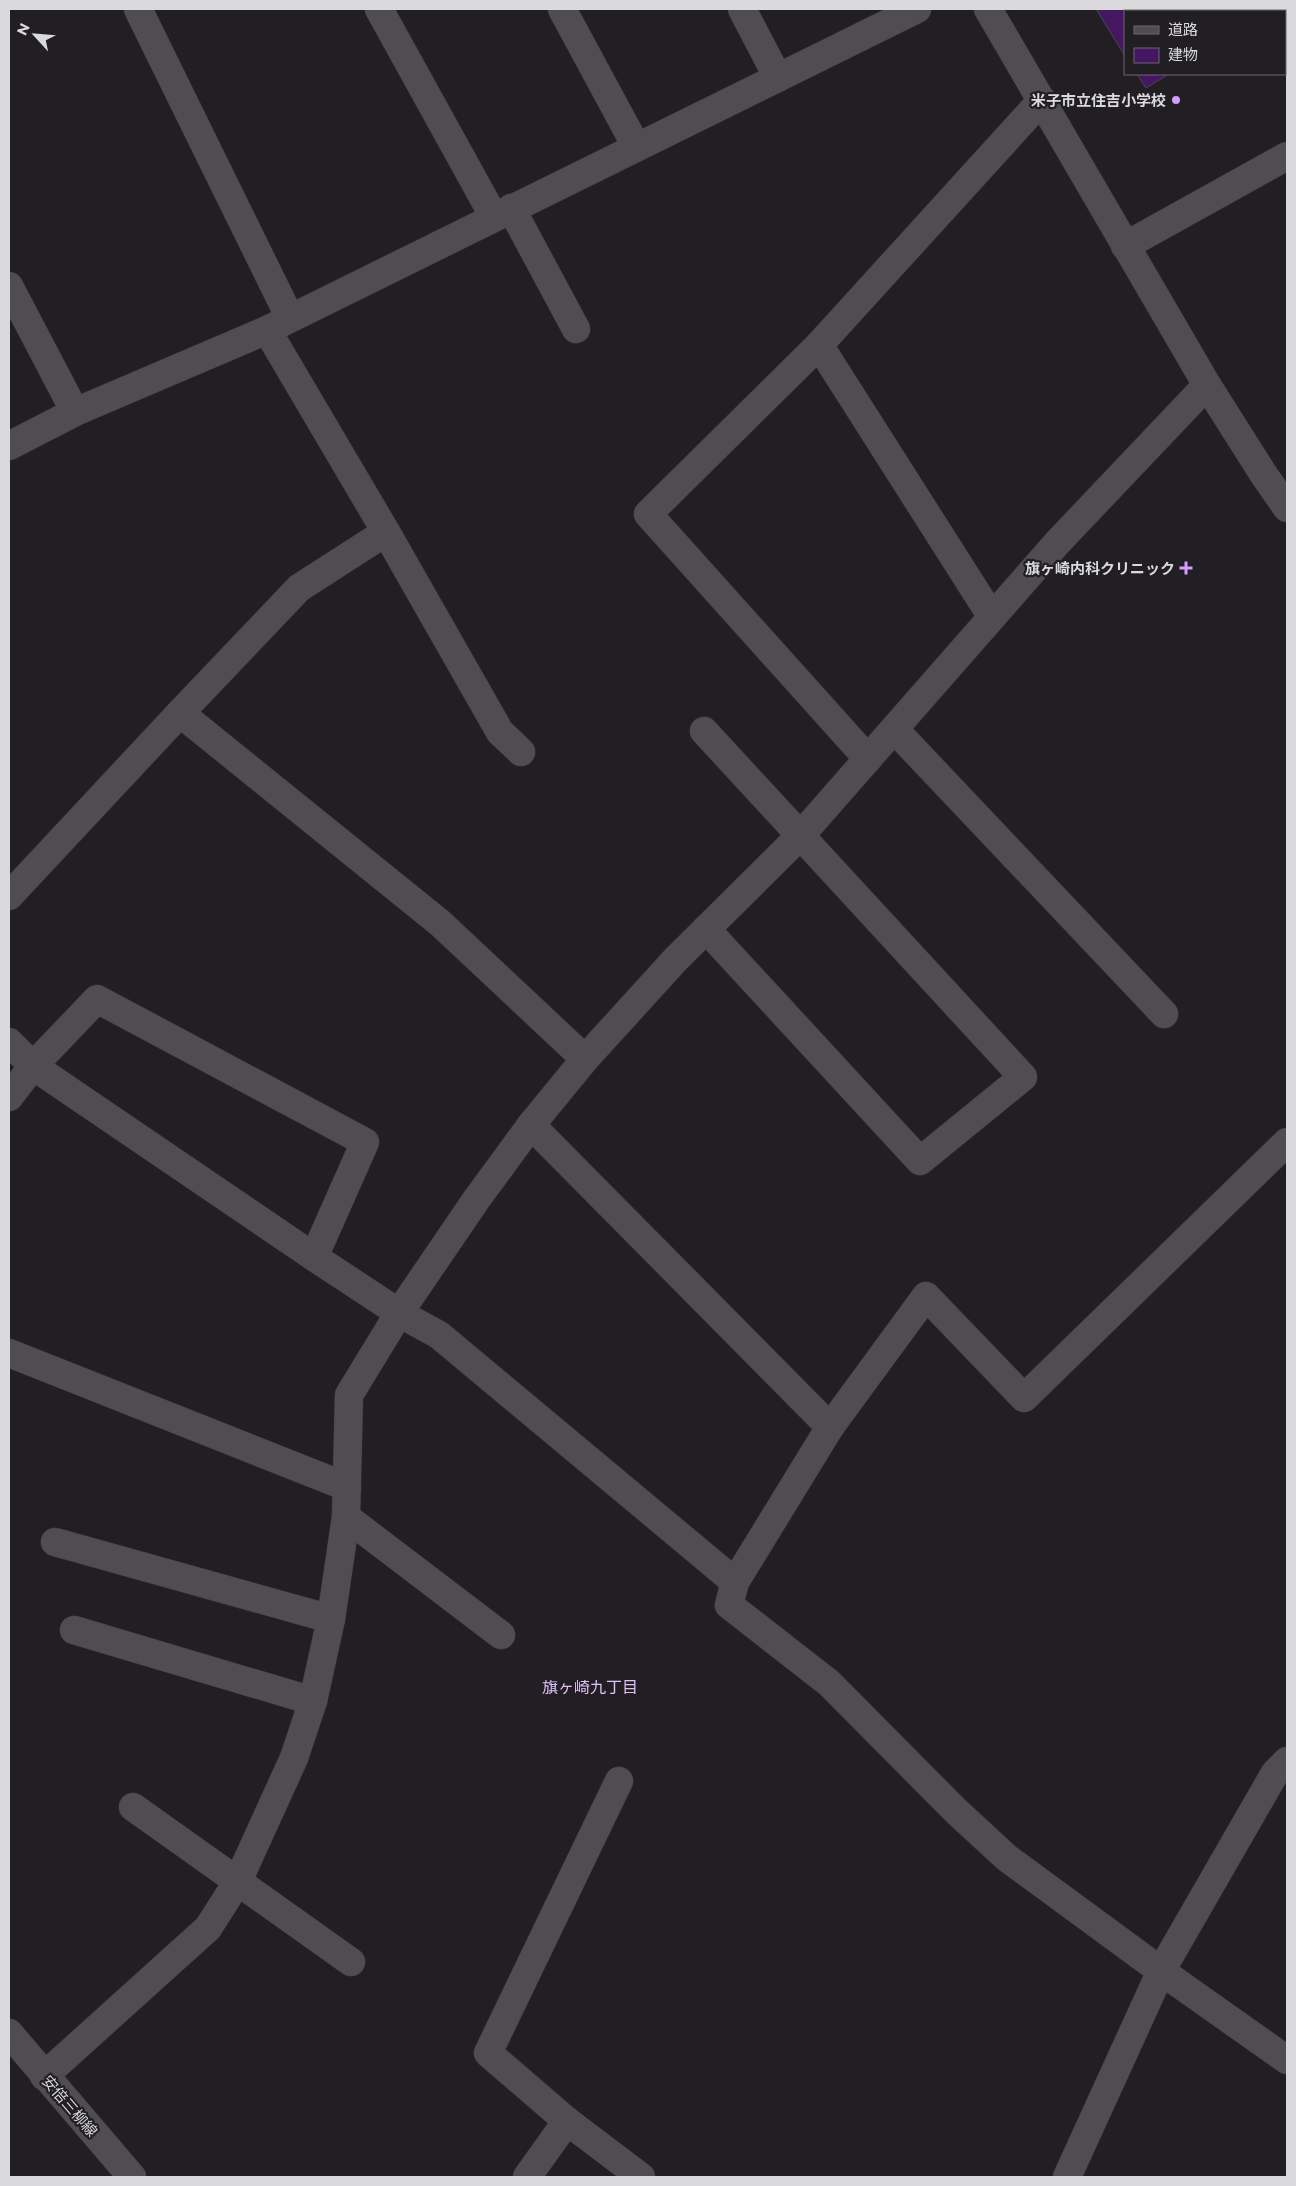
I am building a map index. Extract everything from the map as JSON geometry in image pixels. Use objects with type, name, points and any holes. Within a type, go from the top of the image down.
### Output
[{"type":"street","points":[[138,9],[278,324],[386,532],[500,732],[521,752]]},
{"type":"street","points":[[379,9],[502,212],[576,329]]},
{"type":"street","points":[[562,9],[636,146]]},
{"type":"street","points":[[742,9],[778,78]]},
{"type":"street","points":[[9,446],[75,412],[278,324],[917,9]]},
{"type":"street","points":[[988,9],[1207,385],[1287,508]]},
{"type":"street","points":[[868,759],[648,514],[819,345],[1042,100]]},
{"type":"street","points":[[1125,246],[1287,156]]},
{"type":"street","points":[[9,286],[75,412]]},
{"type":"street","points":[[819,345],[992,617]]},
{"type":"street","points":[[44,2076],[208,1928],[238,1881],[294,1758],[313,1701],[331,1619],[346,1517],[349,1396],[399,1313],[531,1125],[585,1059],[676,959],[801,835],[1057,543],[1207,385]]},
{"type":"street","points":[[9,896],[299,588],[386,532]]},
{"type":"street","points":[[180,713],[440,923],[585,1059]]},
{"type":"street","points":[[895,730],[1164,1014]]},
{"type":"street","points":[[704,731],[1023,1077],[920,1161],[706,929]]},
{"type":"street","points":[[9,1097],[33,1066],[97,998],[365,1142],[314,1257]]},
{"type":"street","points":[[9,1042],[33,1066],[314,1257],[399,1313],[439,1335],[735,1582]]},
{"type":"street","points":[[531,1125],[830,1427]]},
{"type":"street","points":[[1287,1142],[1024,1398],[926,1296],[830,1427],[735,1582],[729,1605],[829,1683],[956,1811],[1006,1858],[1287,2060]]},
{"type":"street","points":[[9,1353],[348,1487]]},
{"type":"street","points":[[346,1517],[501,1635]]},
{"type":"street","points":[[55,1542],[331,1619]]},
{"type":"street","points":[[74,1630],[313,1701]]},
{"type":"street","points":[[1067,2177],[1161,1971],[1275,1773],[1287,1761]]},
{"type":"street","points":[[619,1780],[488,2053],[567,2121],[641,2177]]},
{"type":"street","points":[[133,1807],[351,1962]]},
{"type":"street","name":"安倍三柳線","points":[[9,2033],[132,2177]]},
{"type":"street","points":[[526,2177],[567,2121]]},
{"type":"building","points":[[1096,9],[1222,9],[1124,10],[1124,54]]},
{"type":"building","points":[[1138,75],[1167,75],[1146,88]]},
{"type":"place","name":"米子市立住吉小学校","points":[[1176,100]]},
{"type":"place","name":"旗ヶ崎内科クリニック","points":[[1186,568]]},
{"type":"district","name":"旗ヶ崎九丁目","points":[[590,1687]]}]
